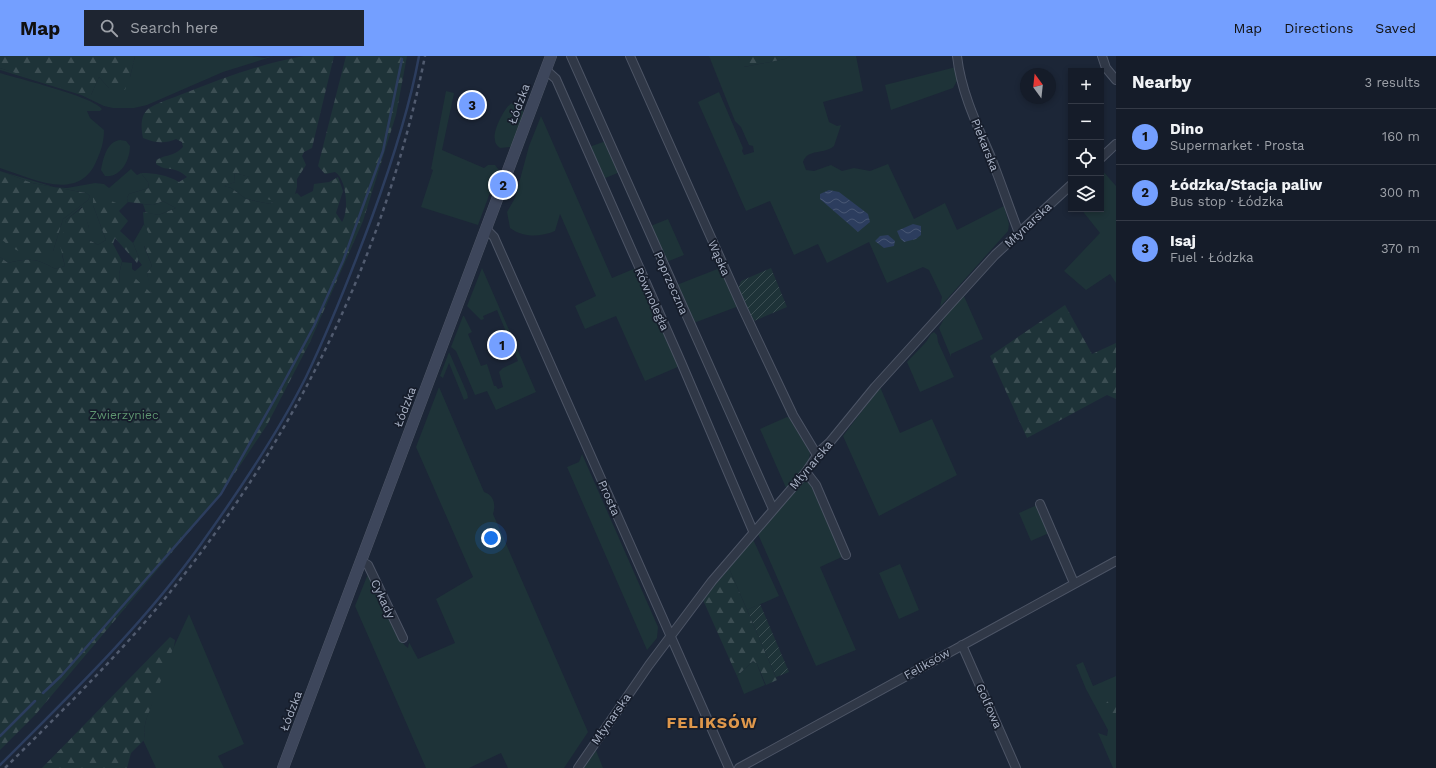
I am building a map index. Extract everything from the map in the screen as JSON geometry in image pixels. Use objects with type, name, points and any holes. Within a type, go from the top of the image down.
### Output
[{"type":"main road","name":"Łódzka","points":[[284,768],[551,56]]},
{"type":"street","name":"Poprzeczna","points":[[571,56],[773,509]]},
{"type":"street","name":"Wąska","points":[[630,56],[742,307],[793,415],[817,455]]},
{"type":"street","name":"Piekarska","points":[[957,56],[965,95],[1018,233]]},
{"type":"street","points":[[1102,56],[1106,68],[1116,80]]},
{"type":"street","name":"Równoległa","points":[[546,70],[556,79],[681,362],[753,531]]},
{"type":"street","points":[[1104,155],[1116,144]]},
{"type":"street","name":"Młynarska","points":[[578,768],[649,665],[712,581],[753,531],[806,472],[817,455],[838,433],[871,392],[966,286],[1018,233],[1068,188]]},
{"type":"street","name":"Prosta","points":[[486,229],[494,237],[662,618],[672,635],[730,768]]},
{"type":"street","points":[[806,472],[816,486],[846,555]]},
{"type":"street","points":[[1040,504],[1074,583]]},
{"type":"street","name":"Cykady","points":[[361,561],[368,565],[403,638]]},
{"type":"street","name":"Feliksów","points":[[739,768],[1116,561]]},
{"type":"street","name":"Golfowa","points":[[962,645],[1016,768]]},
{"type":"green space","points":[[0,56],[135,56],[125,90],[109,88],[99,77],[91,95],[88,96],[0,68]]},
{"type":"green space","points":[[135,56],[252,56],[264,58],[274,56],[223,72],[147,105],[134,108],[113,108],[104,106],[81,95],[0,70],[0,68],[91,95],[99,77],[109,88],[130,77]]},
{"type":"green space","name":"Zwierzyniec","points":[[304,56],[334,56],[312,148],[304,152],[302,156],[306,165],[297,179],[295,194],[297,193],[301,197],[313,191],[314,184],[329,182],[338,177],[343,191],[336,213],[342,222],[346,211],[346,196],[342,181],[335,172],[325,174],[318,166],[346,56],[407,56],[396,115],[363,221],[310,342],[267,425],[221,494],[36,714],[0,750],[0,257],[8,263],[22,260],[33,260],[55,269],[65,266],[60,245],[66,220],[83,207],[89,228],[89,240],[98,245],[106,240],[93,205],[93,198],[98,195],[116,203],[119,211],[128,221],[120,231],[133,243],[139,258],[137,263],[115,238],[113,244],[122,261],[119,274],[120,284],[134,277],[151,293],[147,273],[152,266],[144,245],[155,246],[144,224],[143,212],[159,215],[176,208],[163,201],[153,205],[128,202],[127,198],[129,194],[149,188],[148,182],[141,173],[161,175],[179,182],[187,177],[178,171],[163,168],[156,164],[156,160],[173,154],[183,147],[182,142],[176,139],[168,142],[160,142],[143,138],[142,123],[145,112],[161,102],[214,82],[258,67]],"holes":[[[234,173],[250,177],[242,182],[249,193],[270,200],[276,199],[270,204],[246,199],[231,188],[224,186],[235,182]]]},
{"type":"green space","points":[[709,56],[738,56],[744,67],[785,59],[790,56],[856,56],[863,91],[823,102],[829,122],[837,126],[841,125],[834,146],[830,149],[812,153],[805,158],[803,162],[806,170],[814,171],[831,165],[842,171],[854,168],[870,171],[888,164],[914,219],[945,203],[957,230],[1004,206],[1009,224],[1008,231],[940,307],[942,297],[929,270],[923,267],[887,283],[869,242],[827,263],[818,244],[794,255],[770,201],[746,211],[698,102],[719,92],[743,148],[742,151],[744,155],[754,152],[753,146],[749,145],[741,127],[735,121]]},
{"type":"green space","points":[[738,56],[790,56],[785,59],[743,67]]},
{"type":"green space","points":[[956,67],[957,81],[953,88],[891,110],[885,85]]},
{"type":"green space","points":[[0,73],[70,93],[96,104],[102,109],[100,111],[87,111],[90,118],[104,130],[103,142],[96,162],[88,174],[78,182],[66,185],[53,184],[0,168]]},
{"type":"green space","points":[[446,91],[454,93],[442,150],[484,168],[488,165],[495,165],[501,173],[496,191],[491,190],[478,225],[421,207],[433,170],[431,169]]},
{"type":"green space","points":[[512,103],[521,106],[524,115],[514,145],[500,148],[495,141],[495,131],[506,109]]},
{"type":"green space","points":[[541,116],[612,278],[636,268],[680,366],[645,381],[616,316],[585,329],[575,306],[596,296],[560,214],[555,231],[549,233],[532,236],[521,234],[510,228],[507,212],[515,198],[529,146]]},
{"type":"green space","points":[[120,140],[126,141],[130,146],[130,151],[124,167],[116,174],[105,176],[101,170],[106,151],[112,144]]},
{"type":"green space","points":[[606,141],[620,172],[603,179],[589,147]]},
{"type":"green space","points":[[131,169],[137,175],[141,173],[148,182],[149,188],[129,194],[127,198],[128,202],[119,211],[93,205],[106,240],[98,245],[89,240],[89,228],[82,207],[66,220],[62,255],[65,266],[55,269],[33,260],[22,260],[8,263],[0,257],[0,239],[53,251],[63,219],[88,200],[90,196],[86,193],[32,183],[0,171],[54,187],[67,188],[95,183],[104,184],[109,188]]},
{"type":"green space","points":[[0,171],[32,183],[86,193],[90,196],[88,200],[63,219],[53,251],[28,254],[18,251],[0,239]]},
{"type":"green space","points":[[1104,172],[1116,186],[1116,283],[1110,274],[1086,290],[1064,271],[1100,233],[1083,212],[1104,212]]},
{"type":"green space","points":[[234,173],[251,177],[278,198],[270,204],[246,199],[231,188],[223,186],[235,182]]},
{"type":"green space","points":[[163,201],[176,208],[159,215],[146,213],[143,204],[153,205]]},
{"type":"green space","points":[[668,219],[684,255],[664,263],[648,227]]},
{"type":"green space","points":[[144,224],[156,246],[144,246],[152,266],[147,273],[152,293],[120,284],[119,274],[122,262],[132,263],[132,269],[135,271],[142,265],[138,260],[139,258],[133,243]]},
{"type":"green space","points":[[709,245],[739,306],[691,324],[674,286],[720,268]]},
{"type":"green space","points":[[482,268],[536,392],[496,410],[487,391],[475,395],[456,351],[451,347],[464,316],[472,332],[468,334],[481,366],[487,364],[494,386],[498,389],[503,387],[499,372],[503,368],[518,361],[497,310],[483,316],[484,319],[481,320],[467,306]]},
{"type":"green space","points":[[771,268],[787,307],[754,321],[738,289],[741,281]]},
{"type":"green space","points":[[963,294],[983,339],[951,354],[951,357],[939,328],[946,315]]},
{"type":"green space","points":[[1065,305],[1092,354],[1116,343],[1116,399],[1107,395],[1027,438],[990,356]]},
{"type":"green space","points":[[934,332],[937,335],[938,342],[954,377],[920,392],[907,362]]},
{"type":"green space","points":[[449,352],[467,393],[468,398],[464,400],[449,363],[443,378],[440,376]]},
{"type":"green space","points":[[439,387],[484,492],[492,498],[494,507],[493,514],[588,732],[564,768],[508,768],[501,753],[469,768],[426,768],[355,606],[368,574],[386,614],[398,635],[408,648],[409,643],[404,633],[418,659],[455,643],[436,599],[473,577],[416,447]]},
{"type":"green space","points":[[880,387],[900,433],[932,419],[957,475],[879,516],[843,436]]},
{"type":"green space","points":[[787,417],[791,418],[810,453],[808,465],[787,490],[760,429]]},
{"type":"green space","points":[[582,454],[658,627],[657,638],[647,650],[567,467],[579,462]]},
{"type":"green space","points":[[807,476],[844,556],[820,567],[856,650],[816,666],[758,534]]},
{"type":"green space","points":[[1037,505],[1049,533],[1031,541],[1019,513]]},
{"type":"green space","points":[[752,537],[779,596],[747,610],[728,566]]},
{"type":"green space","points":[[900,564],[919,610],[899,619],[879,573]]},
{"type":"green space","points":[[728,566],[777,680],[766,685],[757,664],[753,661],[737,676],[703,600]]},
{"type":"green space","points":[[760,604],[789,672],[776,677],[747,610]]},
{"type":"green space","points":[[189,614],[244,744],[218,756],[224,768],[156,768],[143,740],[145,739],[144,729],[146,720],[164,668]]},
{"type":"green space","points":[[170,637],[175,640],[174,646],[146,720],[144,729],[145,739],[131,753],[127,768],[42,768]]},
{"type":"green space","points":[[753,661],[757,664],[765,685],[744,694],[737,676]]},
{"type":"green space","points":[[1083,662],[1093,686],[1116,676],[1116,768],[1113,768],[1098,733],[1107,736],[1108,730],[1086,689],[1076,665]]},
{"type":"green space","points":[[1108,701],[1116,705],[1116,725],[1106,710],[1105,704]]},
{"type":"green space","points":[[595,748],[603,768],[582,768]]},
{"type":"water","points":[[829,190],[839,192],[868,214],[870,222],[858,232],[820,199],[820,194]]},
{"type":"water","points":[[913,224],[921,226],[921,235],[916,239],[904,242],[900,238],[897,231]]},
{"type":"water","points":[[888,235],[895,241],[894,246],[884,248],[875,241],[880,236]]},
{"type":"waterway","points":[[0,765],[105,659],[179,574],[243,483],[283,420],[295,399],[324,338],[364,237],[399,138],[419,56]]},
{"type":"waterway","points":[[43,693],[61,676],[221,494],[314,326],[343,261],[383,151],[402,59]]},
{"type":"waterway","points":[[0,736],[35,701]]},
{"type":"railway","points":[[5,768],[105,666],[162,602],[209,542],[252,479],[292,413],[327,346],[358,276],[385,204],[408,131],[425,56]]},
{"type":"place","name":"Isaj","points":[[472,105]]},
{"type":"place","name":"Łódzka/Stacja paliw","points":[[503,185]]},
{"type":"place","name":"Dino","points":[[502,345]]},
{"type":"district","name":"FELIKSÓW","points":[[712,722]]}]
